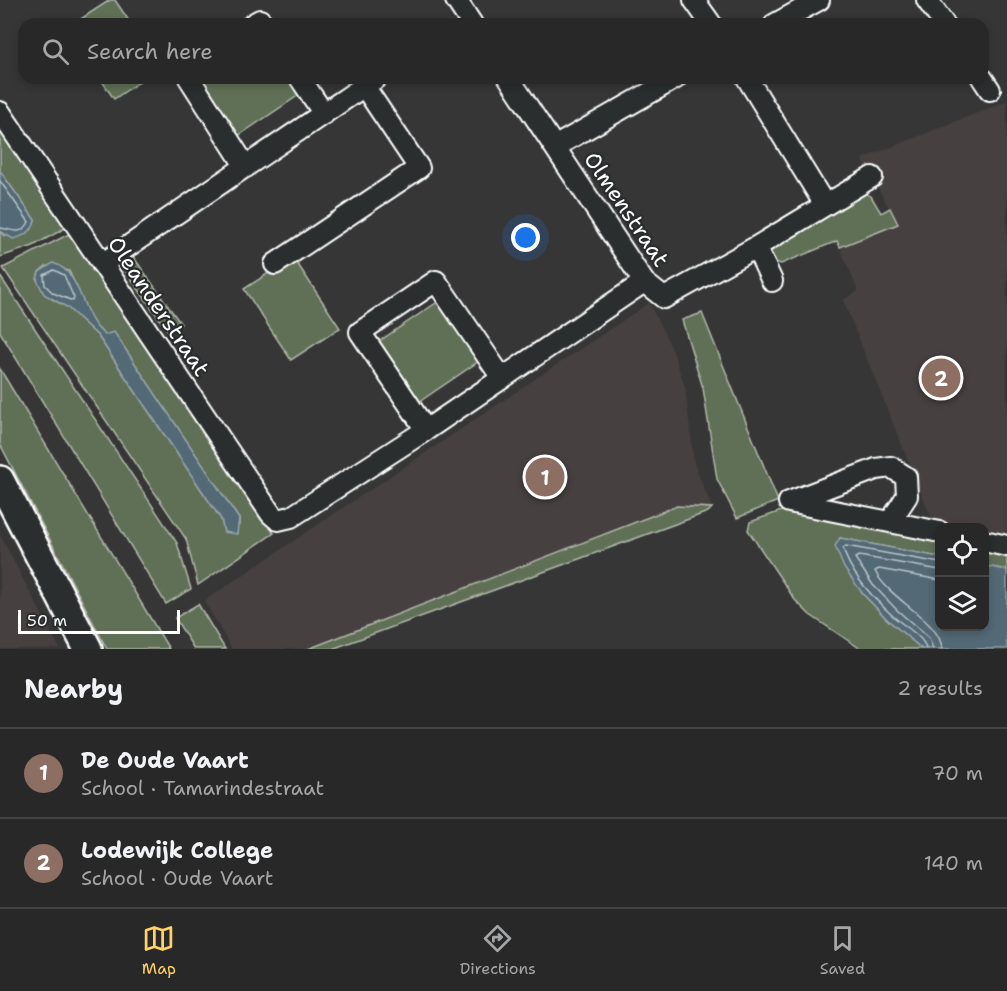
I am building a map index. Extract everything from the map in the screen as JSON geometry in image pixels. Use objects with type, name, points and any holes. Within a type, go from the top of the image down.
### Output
[{"type":"main road","points":[[0,480],[88,649]]},
{"type":"street","points":[[694,0],[707,18]]},
{"type":"street","points":[[786,18],[819,0]]},
{"type":"street","points":[[927,0],[940,18]]},
{"type":"street","points":[[193,84],[246,167]]},
{"type":"street","points":[[304,84],[324,114]]},
{"type":"street","points":[[102,264],[367,84]]},
{"type":"street","points":[[275,264],[419,168],[371,84]]},
{"type":"street","name":"Olmenstraat","points":[[513,84],[644,282],[664,298],[756,247],[872,177]]},
{"type":"street","points":[[556,146],[665,84]]},
{"type":"street","points":[[751,84],[825,205]]},
{"type":"street","name":"Oleanderstraat","points":[[0,112],[271,514],[283,520],[426,430]]},
{"type":"street","points":[[756,247],[772,281]]},
{"type":"street","points":[[502,378],[436,281],[360,332],[426,430],[644,282]]},
{"type":"street","points":[[890,522],[907,496],[906,477],[891,467],[876,469],[789,502],[935,531]]},
{"type":"street","points":[[989,543],[1007,546]]},
{"type":"shaded area","points":[[1007,101],[1007,534],[989,532],[989,523],[933,522],[843,300],[858,291],[840,247],[898,224],[862,159]]},
{"type":"shaded area","points":[[649,303],[672,349],[685,387],[694,463],[712,508],[677,506],[308,649],[232,649],[204,601]]},
{"type":"shaded area","points":[[0,535],[60,649],[0,649]]},
{"type":"green space","points":[[110,0],[115,0],[127,18],[82,18]]},
{"type":"green space","points":[[104,84],[136,84],[114,99]]},
{"type":"green space","points":[[203,84],[296,84],[302,93],[238,136]]},
{"type":"green space","points":[[0,128],[67,227],[33,246],[0,257],[0,231],[4,236],[31,230],[35,220],[0,171]]},
{"type":"green space","points":[[864,193],[871,196],[881,213],[890,208],[898,224],[840,247],[837,241],[781,264],[775,262],[769,251],[771,245]]},
{"type":"green space","points":[[71,233],[274,533],[198,585],[186,539],[3,268]],"holes":[[[46,266],[69,271],[92,323],[105,335],[114,333],[239,519],[239,525],[224,532],[221,519],[98,336],[67,307],[50,298],[37,280],[39,272]]]},
{"type":"green space","points":[[132,255],[181,324],[169,333],[120,263]]},
{"type":"green space","points":[[293,257],[340,328],[291,360],[244,289]]},
{"type":"green space","points":[[0,276],[177,543],[191,589],[166,604],[0,332]]},
{"type":"green space","points":[[442,299],[482,359],[419,402],[378,342]]},
{"type":"green space","points":[[702,313],[778,501],[737,518],[717,479],[703,388],[682,320]]},
{"type":"green space","points":[[0,369],[169,649],[107,649],[0,444]]},
{"type":"green space","points":[[677,506],[712,508],[708,512],[332,649],[308,649]]},
{"type":"green space","points":[[787,509],[935,537],[935,556],[840,538],[863,594],[888,620],[922,649],[861,649],[810,615],[795,600],[748,530],[750,522]]},
{"type":"green space","points":[[989,548],[1007,551],[1007,570],[989,567]]},
{"type":"green space","points":[[198,604],[225,649],[194,649],[175,618]]},
{"type":"water","points":[[0,171],[35,220],[27,233],[13,239],[0,231]]},
{"type":"water","points":[[53,263],[63,268],[70,276],[97,327],[105,335],[114,332],[239,519],[237,534],[224,532],[221,519],[98,336],[67,307],[44,294],[37,280],[39,272]]},
{"type":"water","points":[[840,538],[935,556],[935,631],[989,631],[989,567],[1007,570],[1007,649],[922,649],[888,620],[863,594],[844,568],[835,546]]},
{"type":"place","name":"Lodewijk College","points":[[941,378]]},
{"type":"place","name":"De Oude Vaart","points":[[545,477]]}]
